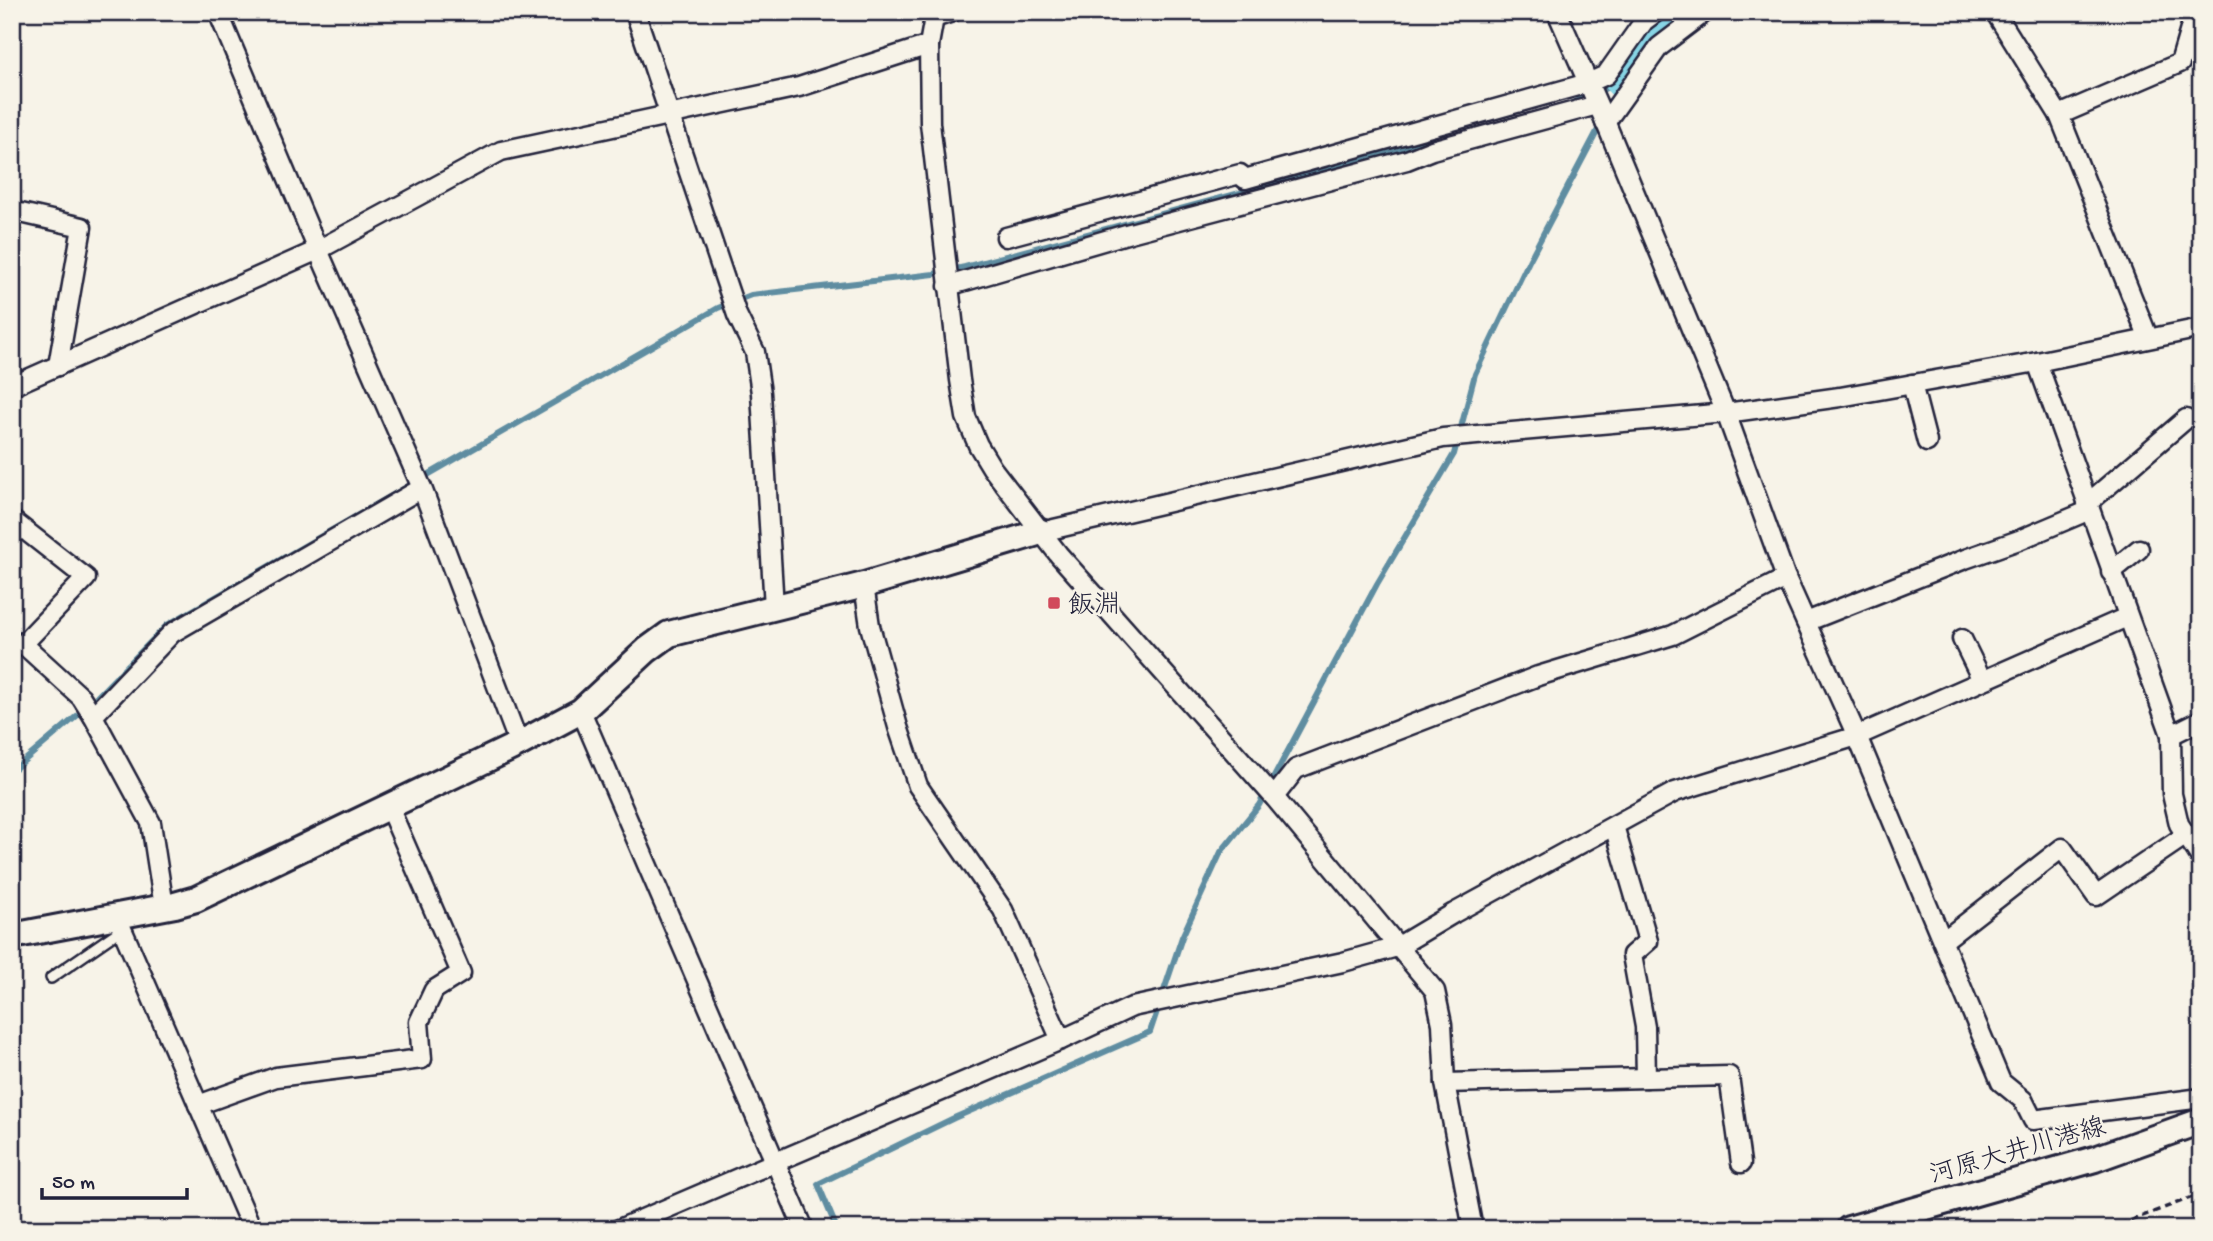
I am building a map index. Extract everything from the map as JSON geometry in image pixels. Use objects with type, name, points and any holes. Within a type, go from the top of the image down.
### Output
[{"type":"street","points":[[218,12],[317,250],[421,487],[520,744]]},
{"type":"street","points":[[635,12],[737,314],[755,352],[761,393],[774,607]]},
{"type":"street","points":[[952,12],[934,15],[929,45],[930,123],[944,257],[966,417],[992,468],[1080,580],[1268,790],[1435,991],[1442,1024],[1445,1083],[1473,1229]]},
{"type":"street","points":[[1557,12],[1726,413],[1786,578],[1857,736],[2001,1082],[2023,1100],[2033,1120],[2201,1098]]},
{"type":"street","points":[[1006,237],[1240,174],[1245,178],[1588,84],[1606,75],[1644,21],[1656,12]]},
{"type":"street","points":[[948,285],[1130,233],[1407,160],[1432,150],[1601,112],[1659,47],[1705,12]]},
{"type":"street","points":[[1995,12],[2059,115],[2148,337]]},
{"type":"street","points":[[2059,115],[2180,64],[2195,13],[2201,14]]},
{"type":"street","points":[[12,386],[317,250],[501,151],[799,87],[929,45]]},
{"type":"street","points":[[12,211],[82,227],[58,366]]},
{"type":"street","points":[[12,936],[119,922],[196,899],[520,744],[581,711],[647,650],[669,634],[864,586],[1041,532],[1445,438],[1726,413],[2037,362],[2201,328]]},
{"type":"street","points":[[2037,362],[2171,735],[2172,794],[2179,824],[2201,858]]},
{"type":"street","points":[[1913,384],[1927,442]]},
{"type":"street","points":[[1806,622],[2020,540],[2088,507],[2186,419]]},
{"type":"street","points":[[93,715],[172,633],[421,487]]},
{"type":"street","points":[[12,520],[86,578],[23,645],[81,697],[93,715],[151,823],[164,907]]},
{"type":"street","points":[[2111,572],[2140,549]]},
{"type":"street","points":[[1268,790],[1296,769],[1538,676],[1673,635],[1786,578]]},
{"type":"street","points":[[864,586],[870,626],[898,727],[918,786],[1003,910],[1061,1040]]},
{"type":"street","points":[[620,1229],[1140,1005],[1343,962],[1397,947],[1675,792],[1857,736],[2127,617]]},
{"type":"street","points":[[1962,639],[1982,680]]},
{"type":"street","points":[[581,711],[804,1229]]},
{"type":"street","points":[[2171,735],[2201,720]]},
{"type":"street","points":[[198,1105],[276,1077],[422,1059],[419,1022],[434,990],[461,973],[389,807]]},
{"type":"street","points":[[1614,826],[1648,941],[1632,955],[1645,1027],[1646,1078]]},
{"type":"street","points":[[1942,941],[2062,848],[2096,896],[2186,835]]},
{"type":"street","points":[[119,922],[252,1229]]},
{"type":"street","points":[[1445,1083],[1729,1076],[1741,1163]]},
{"type":"street","name":"河原大井川港線","points":[[1849,1229],[2095,1159],[2201,1121]]},
{"type":"lane","points":[[51,978],[119,922]]},
{"type":"path","points":[[2108,1229],[2201,1194]]},
{"type":"waterway","points":[[1622,81],[1645,40],[1680,12]]},
{"type":"waterway","points":[[1570,104],[1622,81]]},
{"type":"waterway","points":[[837,1229],[818,1184],[954,1118],[1150,1032],[1182,937],[1221,852],[1259,805],[1377,584],[1454,454],[1475,374],[1529,261],[1601,124]]},
{"type":"waterway","points":[[12,771],[85,709],[167,625],[718,308],[751,295],[934,274],[965,267],[1432,141]]},
{"type":"place","name":"飯淵","points":[[1054,603]]}]
